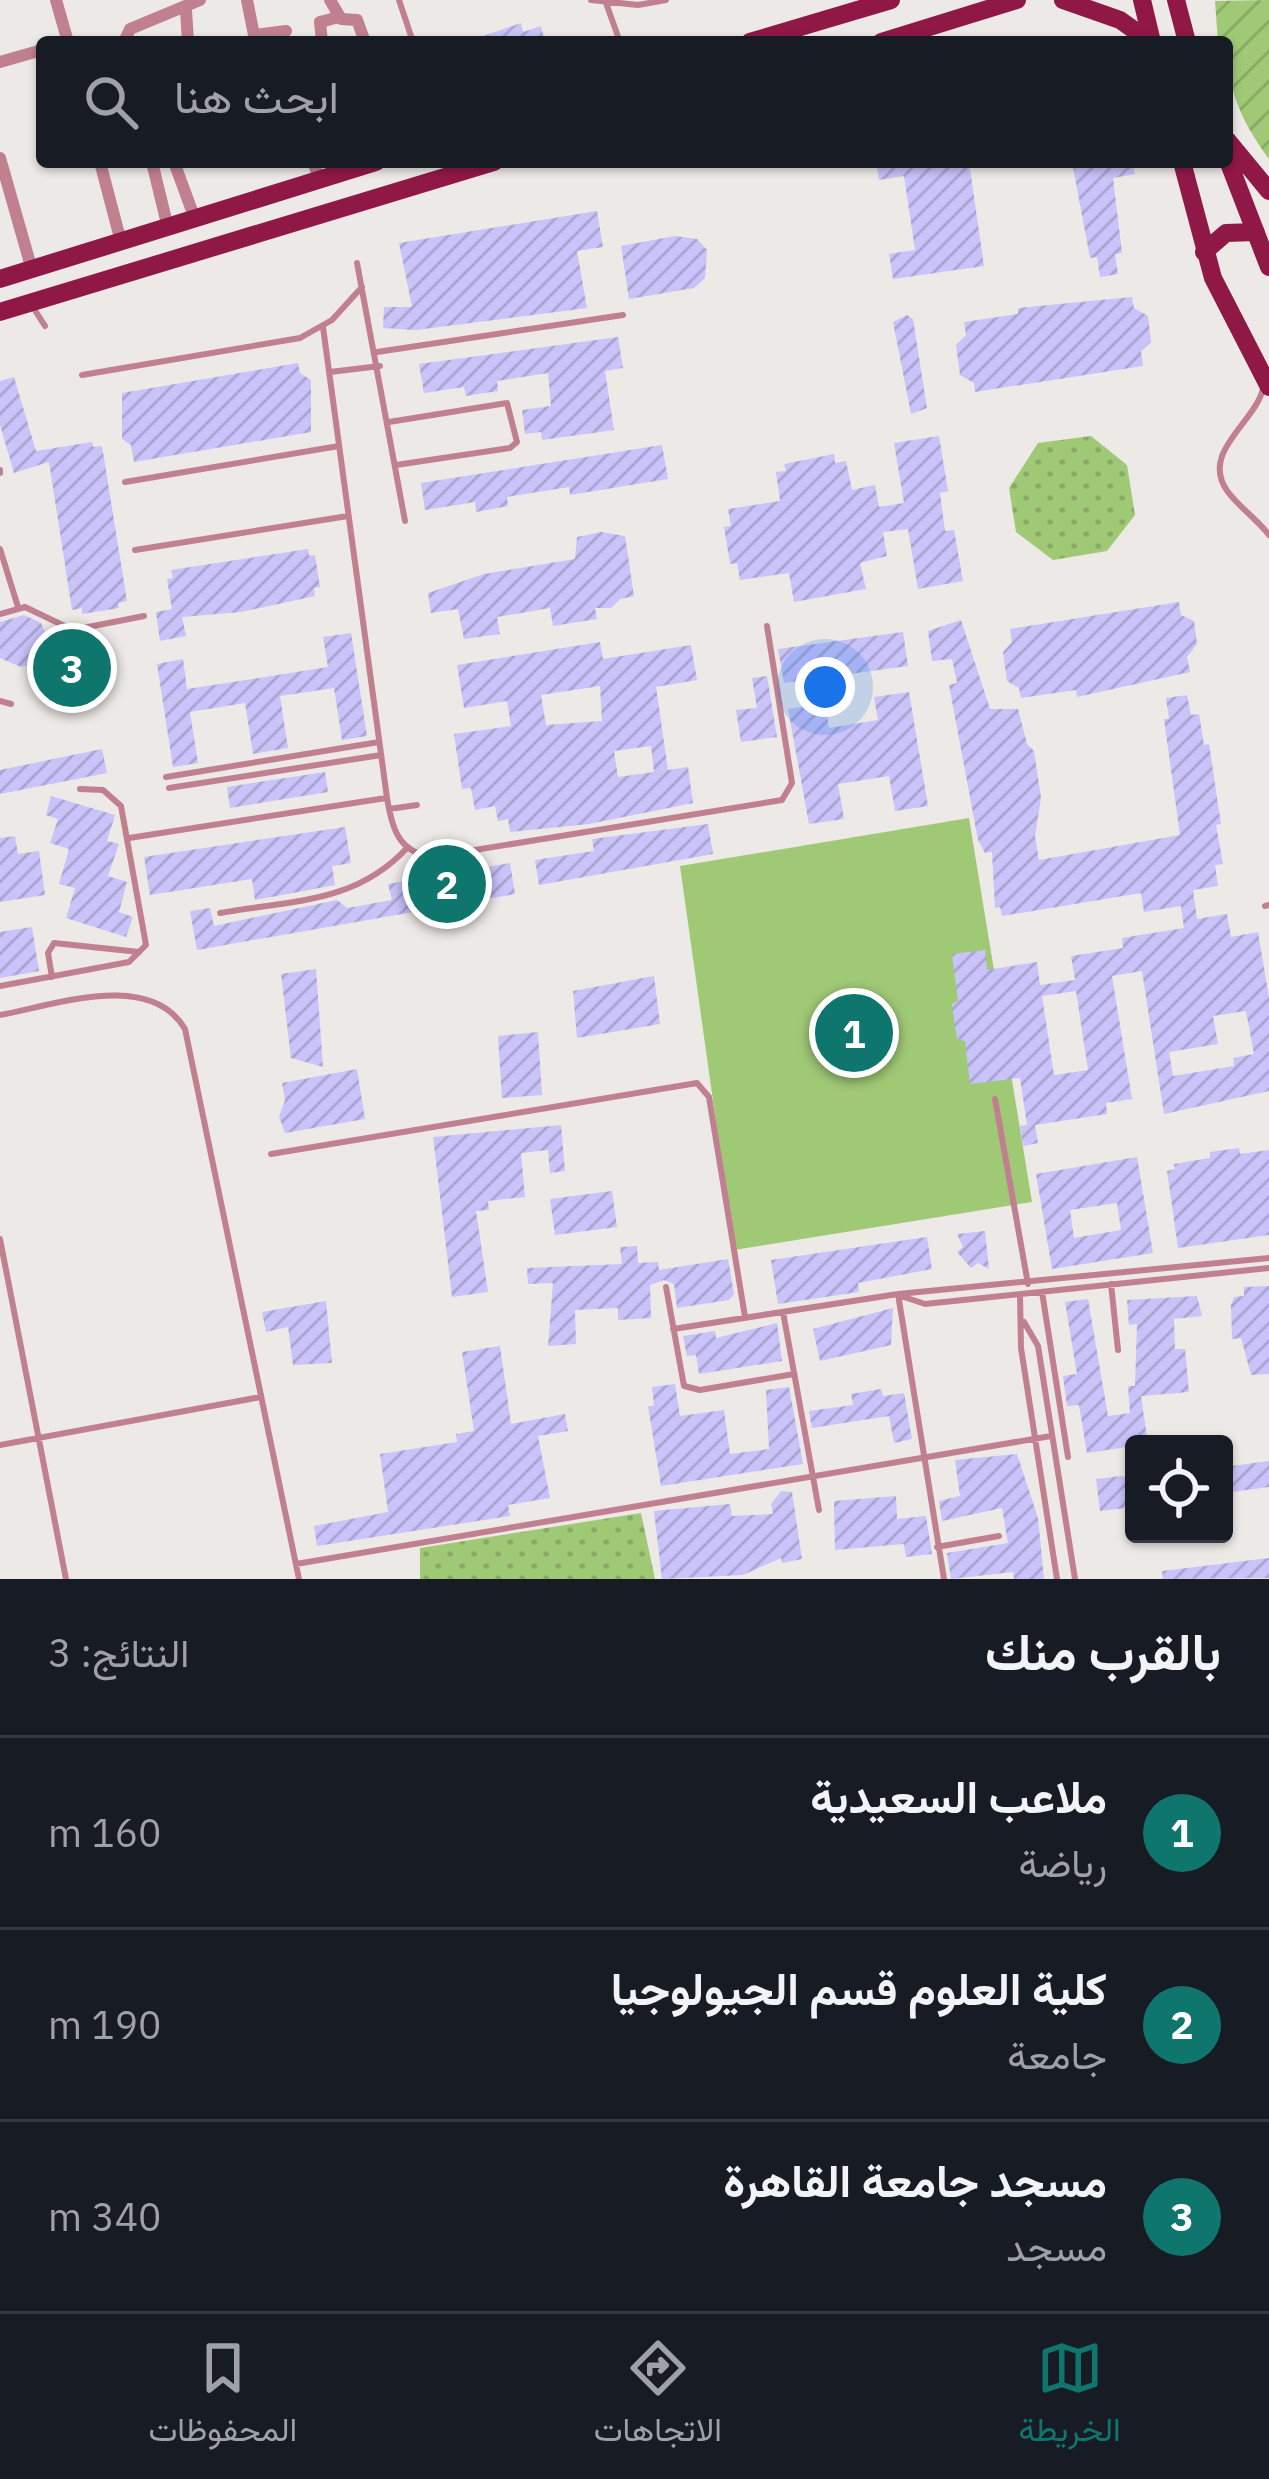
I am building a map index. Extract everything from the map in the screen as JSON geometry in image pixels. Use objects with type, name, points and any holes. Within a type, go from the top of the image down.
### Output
[{"type":"main road","points":[[770,36],[891,0]]},
{"type":"main road","points":[[897,36],[979,6],[1017,0]]},
{"type":"main road","points":[[1063,0],[1120,20],[1143,36]]},
{"type":"main road","points":[[1142,0],[1151,36]]},
{"type":"main road","points":[[1176,0],[1185,36]]},
{"type":"main road","points":[[1233,147],[1269,191]]},
{"type":"main road","points":[[0,312],[474,168]]},
{"type":"main road","points":[[1183,168],[1223,305],[1266,383]]},
{"type":"main road","points":[[1231,168],[1269,267]]},
{"type":"main road","points":[[0,279],[195,219],[316,171]]},
{"type":"main road","points":[[1204,252],[1226,233],[1256,232]]},
{"type":"street","points":[[66,36],[57,3],[77,0]]},
{"type":"street","points":[[127,36],[130,29],[186,10],[200,0]]},
{"type":"street","points":[[247,0],[250,36]]},
{"type":"street","points":[[330,0],[339,17]]},
{"type":"street","points":[[186,10],[188,36]]},
{"type":"street","points":[[321,36],[320,22],[339,17],[357,20],[363,36]]},
{"type":"street","points":[[0,62],[36,52]]},
{"type":"street","points":[[0,158],[32,270]]},
{"type":"street","points":[[102,168],[121,242]]},
{"type":"street","points":[[153,168],[168,228]]},
{"type":"street","points":[[176,168],[195,219]]},
{"type":"lane","points":[[399,0],[410,36]]},
{"type":"lane","points":[[591,0],[666,0]]},
{"type":"lane","points":[[606,3],[618,36]]},
{"type":"lane","points":[[356,263],[380,366],[405,521]]},
{"type":"lane","points":[[82,375],[288,341],[323,327],[362,287]]},
{"type":"lane","points":[[32,304],[46,326]]},
{"type":"lane","points":[[377,352],[622,315]]},
{"type":"lane","points":[[323,327],[387,798],[406,848],[432,857],[782,800],[792,783],[767,626]]},
{"type":"lane","points":[[330,372],[380,366]]},
{"type":"lane","points":[[1266,383],[1259,404],[1222,453],[1220,472],[1232,497],[1269,536]]},
{"type":"lane","points":[[389,422],[507,403],[517,442],[510,448],[396,465]]},
{"type":"lane","points":[[124,482],[339,446]]},
{"type":"lane","points":[[135,550],[348,516]]},
{"type":"lane","points":[[0,548],[18,608]]},
{"type":"lane","points":[[0,614],[18,608],[66,629],[144,616]]},
{"type":"lane","points":[[0,701],[11,704]]},
{"type":"lane","points":[[166,777],[379,742]]},
{"type":"lane","points":[[169,788],[381,754]]},
{"type":"lane","points":[[0,986],[121,965],[142,952],[146,928],[129,838],[113,796],[80,789]]},
{"type":"lane","points":[[129,838],[387,798]]},
{"type":"lane","points":[[389,808],[417,805]]},
{"type":"lane","points":[[220,913],[357,888],[380,876],[406,848]]},
{"type":"lane","points":[[52,977],[48,953],[54,943],[142,952]]},
{"type":"lane","points":[[0,1015],[122,997],[161,1002],[176,1013],[185,1029],[299,1579]]},
{"type":"lane","points":[[272,1154],[698,1083],[709,1096],[745,1317]]},
{"type":"lane","points":[[995,1099],[1028,1284]]},
{"type":"lane","points":[[0,1239],[65,1579]]},
{"type":"lane","points":[[898,1294],[925,1304],[1269,1258]]},
{"type":"lane","points":[[673,1328],[898,1294],[1028,1284],[1111,1284],[1269,1268]]},
{"type":"lane","points":[[1111,1284],[1118,1350]]},
{"type":"lane","points":[[667,1287],[680,1379],[691,1390],[794,1374]]},
{"type":"lane","points":[[1042,1287],[1068,1457]]},
{"type":"lane","points":[[898,1294],[944,1579]]},
{"type":"lane","points":[[1020,1294],[1021,1348],[1058,1579]]},
{"type":"lane","points":[[782,1312],[819,1510]]},
{"type":"lane","points":[[1024,1322],[1038,1346],[1075,1579]]},
{"type":"lane","points":[[0,1444],[261,1397]]},
{"type":"lane","points":[[296,1564],[1051,1436]]},
{"type":"lane","points":[[937,1547],[999,1536]]},
{"type":"green space","points":[[1269,0],[1269,159],[1238,104],[1233,86],[1233,36],[1218,36],[1215,1]]},
{"type":"green space","points":[[1091,436],[1127,465],[1135,515],[1107,551],[1053,560],[1016,532],[1009,488],[1038,443]]},
{"type":"green space","points":[[969,818],[1032,1202],[734,1250],[680,866]]},
{"type":"green space","points":[[641,1513],[655,1579],[420,1579],[420,1548]]},
{"type":"building","points":[[521,23],[523,32],[541,26],[544,36],[484,36]]},
{"type":"building","points":[[877,168],[970,168],[984,266],[893,279],[889,254],[915,250],[904,176],[879,180]]},
{"type":"building","points":[[1073,168],[1134,168],[1135,174],[1113,178],[1122,253],[1115,254],[1118,274],[1100,277],[1097,257],[1090,258]]},
{"type":"building","points":[[597,211],[603,247],[577,251],[587,308],[416,330],[383,328],[384,307],[412,307],[399,243]]},
{"type":"building","points":[[675,236],[697,239],[707,250],[705,278],[694,288],[629,299],[621,246]]},
{"type":"building","points":[[1132,297],[1134,308],[1148,316],[1151,342],[1141,351],[1143,366],[975,392],[974,383],[960,375],[956,345],[966,335],[964,322],[1018,314],[1018,308]]},
{"type":"building","points":[[907,315],[913,319],[927,408],[911,414],[893,322]]},
{"type":"building","points":[[618,337],[623,368],[605,371],[614,430],[542,440],[541,432],[525,434],[522,410],[551,406],[548,373],[497,381],[498,391],[466,396],[464,387],[424,393],[419,364]]},
{"type":"building","points":[[298,363],[300,373],[311,380],[311,432],[134,462],[131,445],[122,439],[122,393]]},
{"type":"building","points":[[14,377],[36,451],[92,442],[93,447],[102,446],[127,601],[118,603],[119,608],[82,614],[82,608],[72,610],[49,462],[14,473],[0,425],[0,381]]},
{"type":"building","points":[[939,436],[948,491],[940,493],[945,531],[954,530],[963,581],[918,589],[908,529],[883,532],[887,556],[860,563],[866,589],[794,602],[789,573],[740,580],[737,563],[730,564],[724,527],[731,526],[728,509],[780,501],[776,472],[786,471],[784,464],[834,454],[835,463],[846,461],[852,490],[875,485],[879,507],[904,503],[894,443]]},
{"type":"building","points":[[662,445],[668,479],[570,495],[569,487],[507,497],[508,506],[476,512],[475,502],[425,510],[421,483]]},
{"type":"building","points":[[601,532],[625,536],[634,596],[620,599],[611,608],[595,608],[597,619],[553,626],[550,608],[497,617],[500,634],[464,639],[458,609],[431,613],[428,593],[484,574],[575,559],[577,537]]},
{"type":"building","points":[[308,549],[309,556],[315,555],[320,587],[314,588],[315,596],[241,612],[182,617],[186,636],[160,641],[156,612],[172,609],[167,579],[173,578],[171,570]]},
{"type":"building","points":[[1179,602],[1181,615],[1194,621],[1197,644],[1187,657],[1190,672],[1077,697],[1076,690],[1021,698],[1019,688],[1007,681],[1003,652],[1012,642],[1010,629]]},
{"type":"building","points":[[24,615],[41,623],[50,642],[75,638],[89,643],[102,670],[96,685],[69,697],[46,689],[41,662],[21,667],[0,658],[0,622]]},
{"type":"building","points":[[961,620],[990,709],[1018,709],[1027,744],[1034,751],[1041,798],[1035,836],[1039,860],[1180,835],[1164,719],[1169,719],[1166,698],[1187,695],[1191,715],[1199,714],[1204,745],[1209,744],[1223,864],[1215,865],[1218,886],[1193,890],[1197,919],[1227,914],[1231,937],[1258,932],[1269,998],[1269,1091],[1164,1114],[1142,971],[1112,976],[1132,1099],[1106,1103],[1107,1114],[1035,1125],[1038,1143],[1023,1146],[1020,1126],[1027,1125],[1020,1078],[970,1084],[965,1041],[957,1039],[952,1004],[958,1001],[952,954],[985,950],[987,970],[1037,962],[1040,985],[1075,980],[1071,956],[1123,948],[1122,938],[1184,928],[1181,906],[1144,912],[1141,893],[1002,916],[1000,907],[995,908],[992,852],[985,853],[978,840],[949,685],[957,683],[952,659],[932,661],[928,631]],"holes":[[[1076,991],[1088,1070],[1054,1075],[1042,996]],[[1246,1011],[1254,1054],[1233,1058],[1234,1066],[1173,1076],[1169,1052],[1218,1044],[1213,1016]]]},
{"type":"building","points":[[903,632],[908,666],[784,683],[778,649]]},
{"type":"building","points":[[351,633],[367,736],[342,740],[334,688],[280,696],[288,748],[253,754],[245,703],[190,712],[198,763],[173,767],[157,664],[183,659],[187,689],[328,667],[323,637]]},
{"type":"building","points":[[600,642],[603,659],[691,645],[697,680],[656,687],[668,770],[688,767],[693,803],[589,824],[510,832],[508,819],[498,821],[495,806],[475,810],[471,788],[462,789],[454,734],[511,726],[507,701],[464,708],[457,665]],"holes":[[[600,686],[602,721],[546,725],[541,695]],[[651,746],[654,772],[618,777],[614,751]]]},
{"type":"building","points":[[767,676],[777,737],[741,742],[736,710],[757,708],[752,678]]},
{"type":"building","points":[[909,692],[928,806],[895,811],[889,776],[838,784],[844,819],[809,824],[788,709],[825,703],[829,728],[878,720],[874,697]]},
{"type":"building","points":[[102,749],[107,773],[0,794],[0,770]]},
{"type":"building","points":[[325,772],[328,792],[230,808],[227,787]]},
{"type":"building","points":[[51,796],[115,815],[107,841],[119,844],[108,876],[127,882],[119,912],[133,917],[126,937],[66,918],[75,888],[59,884],[69,849],[50,843],[58,819],[46,815]]},
{"type":"building","points":[[708,824],[713,854],[539,885],[535,860],[594,851],[592,839]]},
{"type":"building","points":[[345,827],[351,863],[332,866],[335,885],[255,900],[252,879],[150,895],[144,857]]},
{"type":"building","points":[[15,836],[18,854],[39,851],[45,895],[0,902],[0,838]]},
{"type":"building","points":[[510,863],[515,894],[197,950],[190,911],[210,908],[214,926],[337,900],[347,908],[392,900],[388,884]]},
{"type":"building","points":[[32,927],[39,971],[0,978],[0,932]]},
{"type":"building","points":[[316,969],[323,1067],[291,1058],[281,974]]},
{"type":"building","points":[[654,976],[660,1024],[577,1038],[573,991]]},
{"type":"building","points":[[538,1032],[542,1095],[502,1098],[498,1036]]},
{"type":"building","points":[[357,1069],[365,1119],[285,1133],[279,1117],[285,1100],[282,1083]]},
{"type":"building","points":[[561,1125],[565,1171],[550,1173],[548,1150],[521,1153],[525,1197],[488,1201],[489,1210],[476,1211],[488,1292],[452,1297],[433,1137]]},
{"type":"building","points":[[1239,1148],[1240,1154],[1269,1150],[1269,1235],[1178,1248],[1167,1171],[1175,1169],[1174,1164],[1210,1158],[1210,1152]]},
{"type":"building","points":[[1137,1157],[1153,1253],[1052,1269],[1036,1174]],"holes":[[[1117,1203],[1121,1230],[1074,1238],[1070,1210]]]},
{"type":"building","points":[[612,1191],[617,1227],[555,1235],[550,1199]]},
{"type":"building","points":[[985,1231],[989,1269],[978,1263],[971,1268],[957,1252],[963,1247],[957,1234]]},
{"type":"building","points":[[927,1237],[932,1269],[858,1283],[859,1292],[778,1304],[771,1260]]},
{"type":"building","points":[[637,1246],[638,1263],[658,1262],[659,1270],[728,1259],[734,1294],[729,1300],[677,1308],[674,1284],[664,1280],[650,1285],[651,1318],[618,1320],[618,1308],[575,1310],[576,1344],[548,1346],[553,1283],[528,1284],[527,1268],[622,1264],[620,1247]]},
{"type":"building","points":[[1269,1286],[1269,1374],[1251,1375],[1241,1338],[1232,1339],[1231,1305],[1234,1297],[1244,1296],[1244,1287]]},
{"type":"building","points":[[1197,1296],[1202,1316],[1174,1319],[1175,1349],[1185,1349],[1189,1392],[1141,1396],[1147,1435],[1125,1435],[1125,1447],[1087,1453],[1079,1405],[1067,1406],[1063,1376],[1077,1374],[1065,1302],[1088,1299],[1108,1416],[1130,1413],[1128,1386],[1135,1386],[1137,1324],[1129,1325],[1127,1300]]},
{"type":"building","points":[[326,1301],[332,1363],[293,1365],[288,1327],[266,1332],[262,1312]]},
{"type":"building","points":[[893,1308],[891,1345],[820,1361],[813,1329]]},
{"type":"building","points":[[777,1323],[782,1361],[699,1374],[696,1355],[687,1356],[683,1336],[715,1331],[716,1338]]},
{"type":"building","points":[[500,1346],[511,1424],[565,1414],[568,1431],[538,1436],[550,1498],[508,1505],[510,1516],[317,1546],[314,1526],[388,1512],[380,1454],[457,1442],[456,1434],[474,1431],[462,1352]]},
{"type":"building","points":[[675,1384],[680,1416],[724,1410],[730,1454],[769,1449],[766,1390],[789,1387],[803,1464],[661,1486],[648,1406],[654,1406],[652,1387]]},
{"type":"building","points":[[881,1389],[883,1396],[904,1393],[912,1439],[894,1443],[889,1416],[812,1428],[809,1411],[853,1405],[851,1394]]},
{"type":"building","points":[[1017,1454],[1038,1518],[1044,1579],[1014,1579],[1013,1572],[951,1579],[947,1553],[1008,1543],[1002,1508],[942,1521],[939,1501],[960,1496],[955,1460]]},
{"type":"building","points":[[1269,1461],[1269,1487],[1233,1492],[1233,1466]]},
{"type":"building","points":[[1125,1477],[1125,1508],[1100,1511],[1096,1479]]},
{"type":"building","points":[[781,1491],[792,1492],[802,1559],[782,1563],[781,1558],[743,1575],[662,1579],[654,1511],[730,1504],[732,1516],[773,1514],[771,1504]]},
{"type":"building","points":[[896,1496],[897,1519],[926,1516],[932,1554],[906,1557],[904,1544],[835,1550],[834,1501]]},
{"type":"building","points":[[1269,1558],[1269,1578],[1163,1579],[1162,1571]]},
{"type":"place","name":"مسجد جامعة القاهرة","points":[[72,668]]},
{"type":"place","name":"كلية العلوم قسم الجيولوجيا","points":[[447,884]]},
{"type":"place","name":"ملاعب السعيدية","points":[[854,1033]]}]
